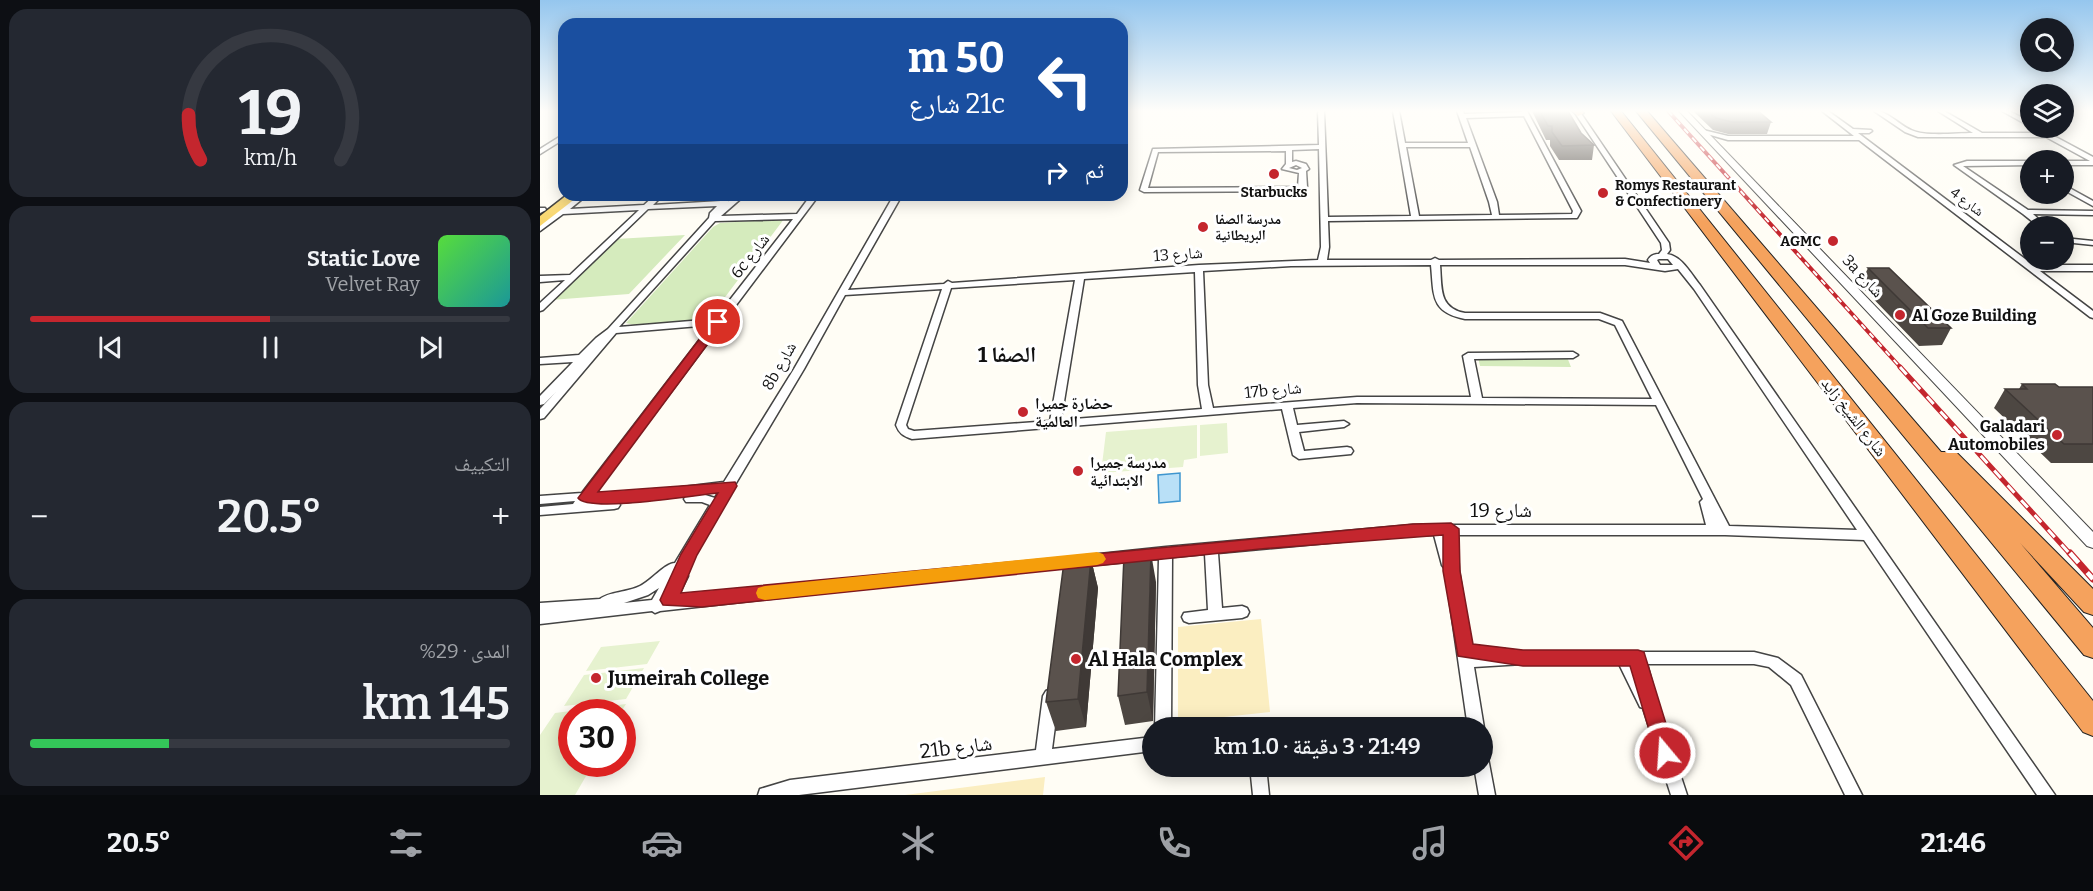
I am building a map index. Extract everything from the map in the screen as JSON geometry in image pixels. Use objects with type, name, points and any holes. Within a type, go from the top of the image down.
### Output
[{"type":"highway","name":"شارع الشيخ زايد","points":[[1646,150],[2093,723]]},
{"type":"highway","points":[[1675,150],[2093,647]]},
{"type":"highway","points":[[1911,428],[1971,478],[2093,605]]},
{"type":"main road","points":[[541,214],[558,199]]},
{"type":"main road","points":[[541,214],[564,201]]},
{"type":"street","points":[[1294,148],[1155,150],[1144,190],[1303,188],[1304,168],[1301,148]]},
{"type":"street","points":[[1322,148],[1326,262]]},
{"type":"street","points":[[1404,148],[1418,217]]},
{"type":"street","points":[[1473,148],[1500,218]]},
{"type":"street","points":[[1324,217],[1565,218],[1575,216],[1578,210],[1544,148]]},
{"type":"street","points":[[1601,148],[1665,243],[1666,250],[1657,260]]},
{"type":"street","name":"3a شارع","points":[[1719,148],[2093,542]]},
{"type":"street","name":"شارع 4","points":[[1873,148],[2020,260]]},
{"type":"street","points":[[2071,148],[2093,161]]},
{"type":"street","points":[[1288,149],[1288,189]]},
{"type":"street","points":[[2074,162],[2093,161]]},
{"type":"street","points":[[2020,164],[1967,163],[1958,165],[2031,216]]},
{"type":"street","points":[[1289,168],[1322,168]]},
{"type":"street","points":[[2074,193],[2093,204]]},
{"type":"street","points":[[540,229],[576,201]]},
{"type":"street","points":[[540,308],[648,201]]},
{"type":"street","points":[[540,301],[652,201]]},
{"type":"street","points":[[713,219],[726,211],[735,201]]},
{"type":"street","name":"6c شارع","points":[[578,508],[811,201]]},
{"type":"street","name":"8b شارع","points":[[662,603],[895,201]]},
{"type":"street","points":[[562,212],[723,203]]},
{"type":"street","points":[[542,409],[582,358],[598,340],[611,331],[713,219],[723,203]]},
{"type":"street","points":[[2026,212],[2093,213]]},
{"type":"street","points":[[713,219],[801,214]]},
{"type":"street","points":[[2074,241],[2093,243]]},
{"type":"street","points":[[1657,260],[1674,258],[1690,279],[2047,795]]},
{"type":"street","name":"شارع 13","points":[[843,291],[1196,268],[1326,262],[1625,262],[1657,260],[1668,268]]},
{"type":"street","points":[[1432,261],[1443,308],[1454,315],[1600,316],[1615,320],[1621,326],[1658,399],[1705,493],[1720,530]]},
{"type":"street","points":[[1668,268],[1678,265]]},
{"type":"street","points":[[1196,268],[1203,412]]},
{"type":"street","points":[[1668,268],[1690,279]]},
{"type":"street","points":[[2074,268],[2093,268]]},
{"type":"street","name":"شارع 4","points":[[2034,270],[2093,315]]},
{"type":"street","points":[[1055,424],[1080,276]]},
{"type":"street","points":[[540,279],[567,277]]},
{"type":"street","name":"17b شارع","points":[[952,284],[901,425],[907,434],[922,435],[1370,399],[1658,399]]},
{"type":"street","points":[[611,331],[716,324]]},
{"type":"street","points":[[542,409],[609,339],[611,331]]},
{"type":"street","points":[[1477,399],[1468,356],[1573,355]]},
{"type":"street","points":[[540,361],[582,358]]},
{"type":"street","points":[[1287,406],[1301,456],[1347,451]]},
{"type":"street","points":[[1293,429],[1344,424]]},
{"type":"street","points":[[540,500],[618,499],[729,486]]},
{"type":"street","points":[[540,511],[702,498],[718,503]]},
{"type":"street","points":[[2070,518],[2093,529]]},
{"type":"street","points":[[1445,529],[1474,717]]},
{"type":"street","name":"شارع 19","points":[[540,609],[702,600],[1167,552],[1445,529],[1798,532],[1864,530]]},
{"type":"street","points":[[1211,548],[1215,615]]},
{"type":"street","points":[[1163,717],[1167,552]]},
{"type":"street","points":[[579,606],[641,593],[659,582],[689,554]]},
{"type":"street","points":[[1064,578],[1066,562]]},
{"type":"street","name":"شارع 19","points":[[540,618],[662,603]]},
{"type":"street","points":[[1189,618],[1242,612]]},
{"type":"street","points":[[1465,656],[1764,659],[1782,666],[1800,688],[1854,795]]},
{"type":"street","points":[[1630,658],[1652,713],[1679,795]]},
{"type":"street","points":[[1044,758],[1052,682]]},
{"type":"street","name":"21b شارع","points":[[766,795],[790,788],[1142,745]]},
{"type":"street","points":[[1259,777],[1261,795]]},
{"type":"street","points":[[1484,777],[1487,795]]},
{"type":"green space","points":[[784,219],[707,321],[634,325],[626,323],[713,227],[720,223]]},
{"type":"green space","points":[[685,235],[629,294],[551,300],[616,239]]},
{"type":"green space","points":[[1478,357],[1567,357],[1571,367],[1480,366]]},
{"type":"green space","points":[[1227,423],[1228,453],[1200,456],[1200,425]]},
{"type":"green space","points":[[1197,425],[1197,458],[1184,460],[1183,467],[1101,473],[1106,432]]},
{"type":"green space","points":[[660,641],[647,664],[586,671],[601,647]]},
{"type":"green space","points":[[644,668],[626,699],[569,699],[584,675]]},
{"type":"green space","points":[[555,713],[558,713],[558,777],[585,777],[575,795],[540,795],[540,735]]},
{"type":"sand","points":[[1261,619],[1270,712],[1224,717],[1178,717],[1178,627]]},
{"type":"sand","points":[[1045,777],[1043,795],[905,795]]},
{"type":"water","points":[[1180,473],[1180,501],[1159,503],[1158,475]]},
{"type":"building","points":[[1868,268],[1889,268],[1951,328],[1928,328]]},
{"type":"building","points":[[2022,384],[2093,387],[2093,444],[2064,444],[2005,389],[2027,389]]},
{"type":"building","points":[[1151,553],[1147,692],[1118,696],[1124,556]]},
{"type":"building","points":[[1091,559],[1078,699],[1046,702],[1064,562]]},
{"type":"railway","points":[[1702,148],[1901,368]]},
{"type":"railway","points":[[1900,367],[2071,555]]},
{"type":"railway","points":[[2070,553],[2093,579]]},
{"type":"slow traffic","points":[[765,593],[1097,559]]},
{"type":"place","name":"Starbucks","points":[[1274,174]]},
{"type":"place","name":"Romys Restaurant & Confectionery","points":[[1603,193]]},
{"type":"place","name":"مدرسة الصفا البريطانية","points":[[1203,227]]},
{"type":"place","name":"AGMC","points":[[1833,241]]},
{"type":"place","name":"Al Goze Building","points":[[1900,315]]},
{"type":"place","name":"حضارة جميرا العالمية","points":[[1023,412]]},
{"type":"place","name":"Galadari Automobiles","points":[[2057,435]]},
{"type":"place","name":"مدرسة جميرا الابتدائية","points":[[1078,471]]},
{"type":"place","name":"Al Hala Complex","points":[[1076,659]]},
{"type":"place","name":"Jumeirah College","points":[[596,678]]},
{"type":"district","name":"الصفا 1","points":[[1007,354]]},
{"type":"route","points":[[718,322],[586,498],[618,499],[711,490],[729,486],[689,554],[669,600],[702,600],[888,579],[1260,543],[1451,529],[1452,571],[1464,651],[1523,658],[1638,658],[1665,753]]}]
